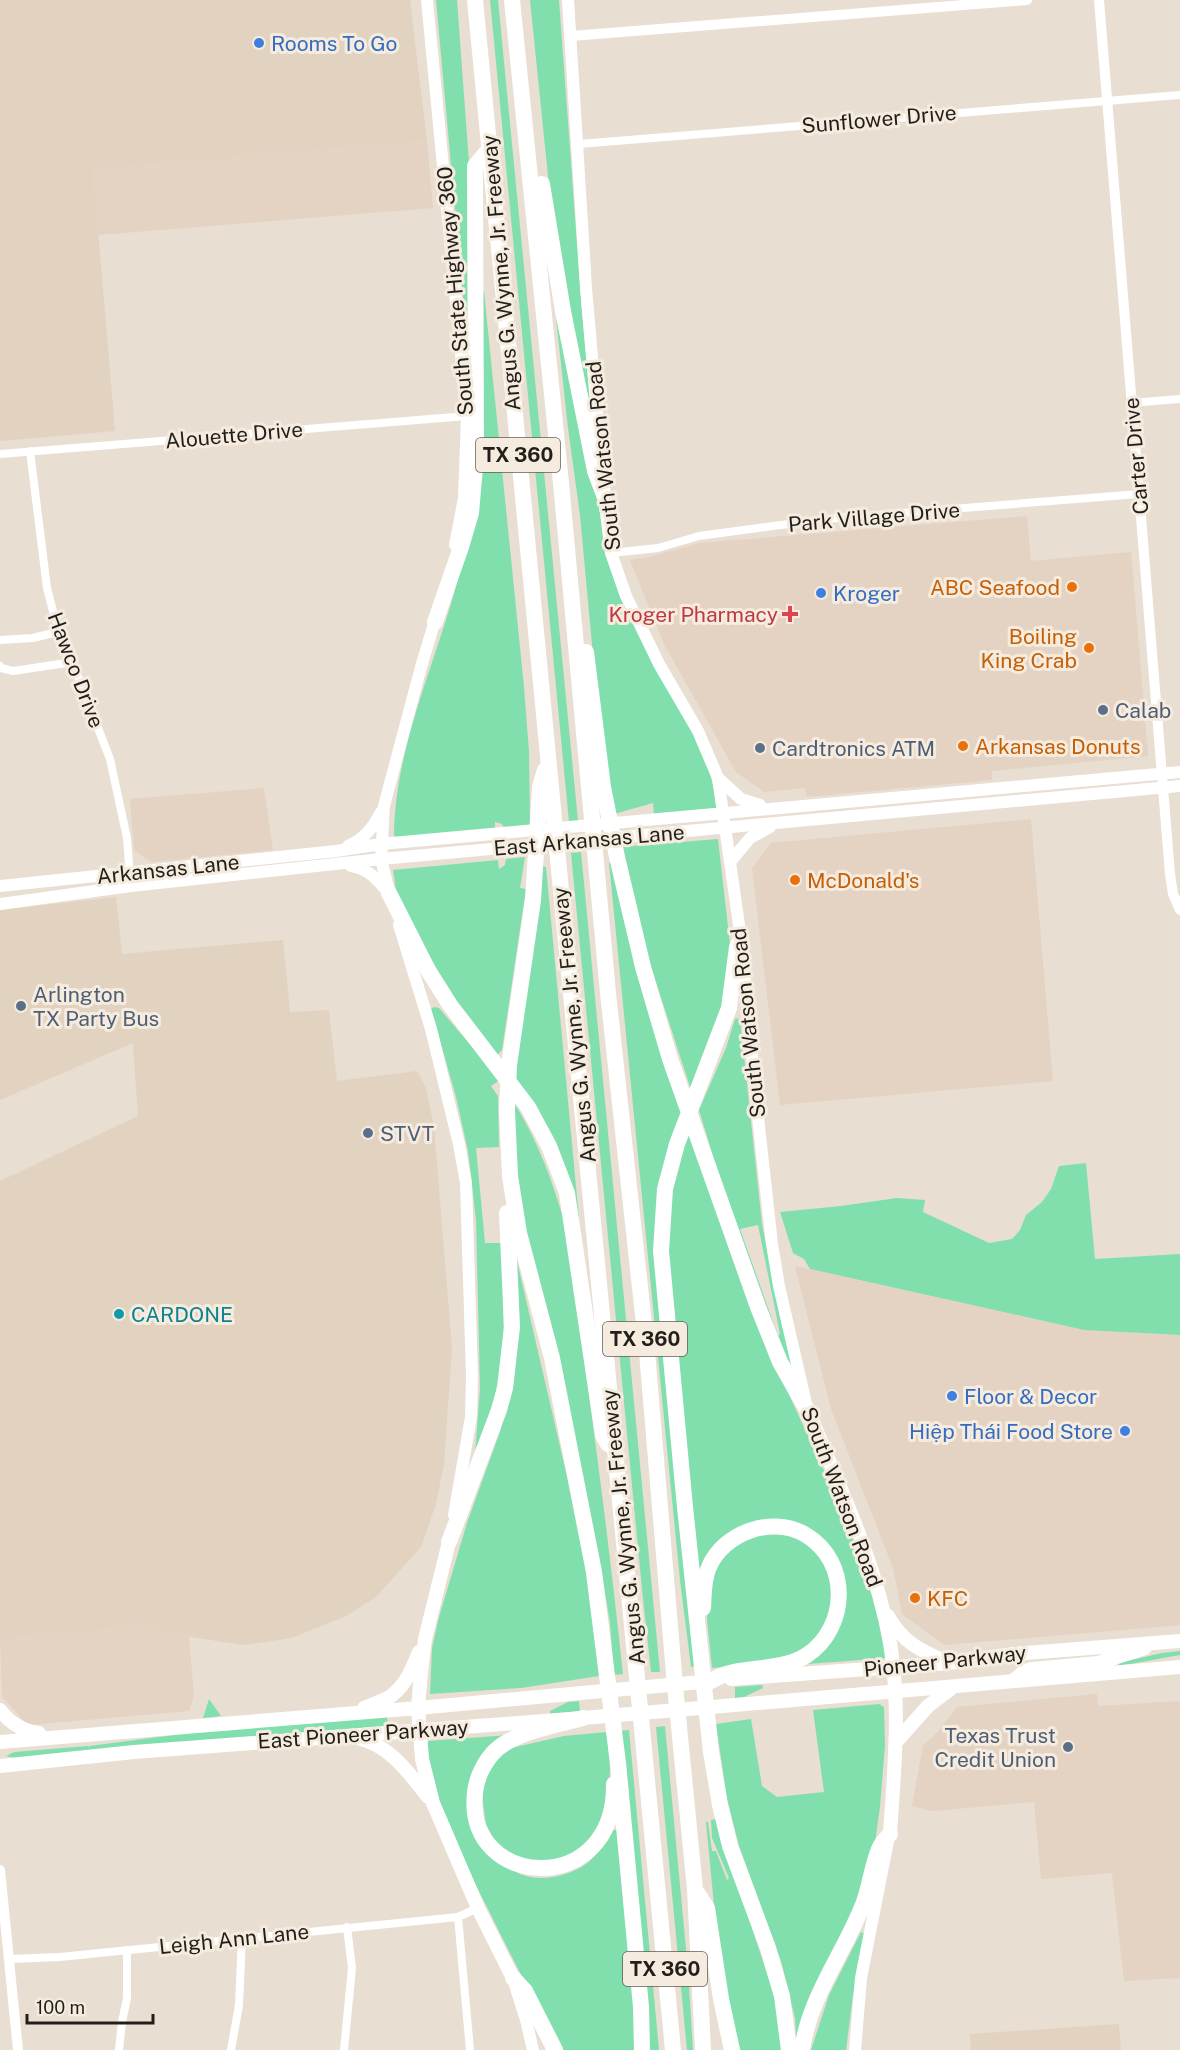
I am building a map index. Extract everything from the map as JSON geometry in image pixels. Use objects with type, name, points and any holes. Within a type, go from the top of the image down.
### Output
[{"type":"highway","name":"Angus G. Wynne, Jr. Freeway","points":[[475,0],[673,2050]]},
{"type":"highway","name":"Angus G. Wynne, Jr. Freeway","points":[[512,0],[543,295],[608,993],[647,1352],[674,1675],[695,1889],[703,2050]]},
{"type":"highway","points":[[515,33],[529,56],[543,191],[554,257],[595,471],[604,495]]},
{"type":"highway","points":[[435,622],[462,547],[471,513],[476,456],[475,166],[489,149]]},
{"type":"highway","points":[[572,617],[585,644],[603,787],[617,857],[643,967],[670,1059],[780,1362],[810,1415]]},
{"type":"highway","points":[[548,761],[540,787],[533,900],[509,1065],[507,1111],[510,1176],[519,1233],[552,1358],[594,1572],[618,1763],[641,2007],[642,2050]]},
{"type":"highway","points":[[389,894],[428,970],[450,1005],[528,1107],[549,1146],[567,1192],[603,1435],[615,1455]]},
{"type":"highway","points":[[741,939],[737,947],[729,1008],[676,1144],[665,1189],[662,1235],[664,1291],[711,1752],[730,1846],[768,1948],[782,1996],[789,2050]]},
{"type":"highway","points":[[449,1542],[499,1410],[505,1388],[512,1328],[507,1204],[510,1176]]},
{"type":"highway","points":[[698,1638],[702,1624],[705,1578],[710,1564],[734,1538],[762,1528],[782,1528],[806,1535],[828,1557],[838,1582],[838,1609],[828,1634],[820,1644],[807,1655],[793,1662],[723,1673],[719,1680]]},
{"type":"highway","points":[[583,1718],[512,1740],[496,1750],[482,1770],[475,1790],[475,1811],[486,1842],[494,1850],[520,1865],[538,1869],[558,1867],[577,1860],[591,1849],[604,1833],[618,1763]]},
{"type":"highway","points":[[802,2050],[804,2037],[822,1988],[865,1901],[879,1848],[890,1834]]},
{"type":"highway","points":[[695,1889],[707,1908],[721,1999],[732,2050]]},
{"type":"highway","points":[[513,1978],[525,1991],[555,2050]]},
{"type":"main road","name":"South State Highway 360","points":[[381,859],[384,806],[421,667],[449,575],[464,498],[467,416],[427,0]]},
{"type":"main road","name":"South Watson Road","points":[[568,0],[579,144],[586,288],[611,553],[626,596],[659,664],[698,731],[718,778],[741,939],[756,1099],[772,1244],[779,1286],[810,1415],[867,1552],[882,1603],[890,1644],[895,1691],[896,1742],[890,1834],[861,1978],[855,2050]]},
{"type":"main road","name":"East Arkansas Lane","points":[[336,851],[381,844],[646,819],[1180,772]]},
{"type":"main road","points":[[718,778],[741,799],[776,808]]},
{"type":"main road","name":"East Arkansas Lane","points":[[0,904],[130,880],[331,866],[381,859],[1180,786]]},
{"type":"main road","points":[[336,851],[353,844],[368,833],[384,806]]},
{"type":"main road","points":[[731,861],[756,833],[786,822]]},
{"type":"main road","name":"Arkansas Lane","points":[[0,886],[130,880],[336,851]]},
{"type":"main road","points":[[381,859],[389,894],[431,1029],[459,1143],[466,1184],[472,1376],[471,1417],[449,1542],[425,1639],[418,1708],[422,1759],[433,1803],[478,1908],[513,1978],[533,2050]]},
{"type":"main road","points":[[331,866],[361,868],[374,877],[389,894]]},
{"type":"main road","points":[[882,1603],[903,1638],[914,1647],[949,1663]]},
{"type":"main road","points":[[352,1713],[388,1698],[397,1691],[404,1682],[425,1639]]},
{"type":"main road","name":"Pioneer Parkway","points":[[719,1680],[949,1663],[1014,1654],[1180,1641]]},
{"type":"main road","points":[[1013,1680],[1032,1669],[1098,1663],[1140,1651],[1151,1643]]},
{"type":"main road","name":"Pioneer Parkway","points":[[727,1705],[1180,1667]]},
{"type":"main road","name":"East Pioneer Parkway","points":[[0,1742],[418,1708],[719,1680]]},
{"type":"main road","points":[[896,1742],[928,1706],[942,1694],[957,1686]]},
{"type":"main road","name":"East Pioneer Parkway","points":[[0,1766],[134,1752],[727,1705]]},
{"type":"main road","points":[[0,1710],[25,1732],[70,1736]]},
{"type":"main road","points":[[347,1735],[375,1743],[387,1751],[433,1803]]},
{"type":"street","points":[[571,36],[1027,0]]},
{"type":"street","name":"Carter Drive","points":[[1099,0],[1162,787],[1170,874],[1173,894],[1180,910]]},
{"type":"street","name":"Sunflower Drive","points":[[579,144],[1180,94]]},
{"type":"street","points":[[1131,403],[1180,399]]},
{"type":"street","name":"Alouette Drive","points":[[0,454],[467,416]]},
{"type":"street","name":"Hawco Drive","points":[[30,452],[43,568],[54,615],[110,759],[127,838],[130,880]]},
{"type":"street","name":"Park Village Drive","points":[[611,553],[658,548],[699,536],[826,519],[1139,494]]},
{"type":"street","points":[[0,640],[33,638],[61,631]]},
{"type":"street","points":[[0,666],[13,671],[73,662]]},
{"type":"street","points":[[0,1870],[18,2050]]},
{"type":"street","points":[[470,2050],[458,1917],[478,1908]]},
{"type":"street","name":"Leigh Ann Lane","points":[[9,1959],[60,1957],[458,1917]]},
{"type":"street","points":[[344,2050],[352,1975],[347,1928]]},
{"type":"street","points":[[231,2050],[239,2005],[242,1938]]},
{"type":"street","points":[[119,2050],[122,2022],[128,1998],[127,1950]]},
{"type":"shaded area","points":[[0,0],[410,0],[427,141],[93,170],[115,431],[0,441]]},
{"type":"shaded area","points":[[427,141],[433,208],[98,235],[93,170]]},
{"type":"shaded area","points":[[1027,516],[1031,561],[1131,552],[1148,756],[992,771],[992,780],[807,797],[805,788],[764,792],[736,772],[664,644],[630,560],[650,557],[699,543]]},
{"type":"shaded area","points":[[264,788],[273,850],[153,862],[134,850],[130,799]]},
{"type":"shaded area","points":[[1031,819],[1053,1081],[780,1105],[752,868],[771,843]]},
{"type":"shaded area","points":[[116,897],[122,954],[283,940],[290,1012],[329,1010],[337,1081],[417,1071],[426,1088],[434,1127],[452,1348],[444,1464],[436,1504],[421,1547],[376,1597],[346,1616],[292,1638],[243,1645],[185,1636],[146,1626],[0,1639],[0,1181],[138,1116],[133,1043],[0,1100],[0,910]]},
{"type":"shaded area","points":[[795,1266],[1084,1330],[1180,1335],[1180,1625],[944,1645],[902,1614],[893,1568],[831,1409]]},
{"type":"shaded area","points":[[146,1626],[189,1637],[194,1696],[189,1711],[28,1725],[2,1697],[0,1639]]},
{"type":"shaded area","points":[[1097,1694],[1098,1706],[1180,1701],[1180,1978],[1124,1981],[1112,1873],[1041,1879],[1034,1802],[933,1811],[912,1806],[923,1745],[934,1736],[957,1707]]},
{"type":"shaded area","points":[[1119,2024],[1121,2050],[971,2050],[970,2034]]},
{"type":"green space","points":[[436,0],[457,0],[471,190],[470,374]]},
{"type":"green space","points":[[490,0],[498,0],[578,821],[569,822]]},
{"type":"green space","points":[[530,0],[559,0],[582,312],[594,437],[568,315],[548,176]]},
{"type":"green space","points":[[484,291],[524,687],[529,752],[530,826],[504,828],[502,824],[495,822],[495,830],[397,839],[394,835],[396,799],[411,728],[445,624],[466,545],[479,292]]},
{"type":"green space","points":[[556,318],[583,430],[611,567],[695,736],[710,773],[718,808],[654,814],[653,803],[614,814],[599,720],[580,515]]},
{"type":"green space","points":[[718,839],[732,962],[729,989],[691,1090],[640,933],[620,847]]},
{"type":"green space","points":[[581,852],[660,1672],[651,1672],[571,853]]},
{"type":"green space","points":[[525,857],[520,888],[526,889],[502,1050],[497,1055],[461,1014],[397,897],[393,870],[498,860],[499,869],[505,865],[506,859]]},
{"type":"green space","points":[[609,863],[613,863],[684,1114],[658,1211],[696,1666],[691,1667],[680,1580]]},
{"type":"green space","points":[[540,866],[546,867],[579,1218],[515,1079]]},
{"type":"green space","points":[[439,1008],[500,1080],[491,1086],[498,1096],[499,1147],[476,1148],[485,1243],[502,1243],[504,1346],[495,1397],[475,1454],[480,1388],[476,1220],[468,1151],[456,1097],[431,1009]]},
{"type":"green space","points":[[740,1018],[762,1224],[780,1317],[798,1384],[795,1387],[716,1166],[699,1110],[726,1048],[735,1019]],"holes":[[[758,1225],[780,1334],[778,1336],[740,1229]]]},
{"type":"green space","points":[[515,1104],[544,1162],[565,1225],[596,1449],[623,1674],[614,1675],[610,1623],[599,1556],[526,1240],[514,1150]]},
{"type":"green space","points":[[689,1128],[779,1373],[857,1542],[878,1613],[886,1658],[808,1664],[838,1630],[826,1548],[761,1525],[697,1573],[667,1242],[673,1181]]},
{"type":"green space","points":[[1086,1163],[1095,1259],[1180,1254],[1180,1335],[1084,1330],[810,1269],[804,1259],[793,1253],[780,1212],[897,1198],[925,1200],[923,1212],[989,1243],[1012,1239],[1020,1230],[1026,1215],[1042,1202],[1051,1189],[1059,1166]]},
{"type":"green space","points":[[517,1261],[582,1541],[599,1676],[521,1688],[430,1694],[432,1648],[439,1617],[467,1523],[501,1429]]},
{"type":"green space","points":[[766,1533],[790,1536],[805,1542],[829,1568],[835,1608],[807,1651],[744,1665],[712,1668],[707,1619],[708,1595],[718,1562],[744,1539]]},
{"type":"green space","points":[[1180,1651],[1180,1655],[1119,1666],[1118,1663],[1162,1653]]},
{"type":"green space","points":[[762,1685],[763,1688],[744,1697],[735,1698],[735,1687]]},
{"type":"green space","points":[[209,1699],[221,1716],[203,1718]]},
{"type":"green space","points":[[579,1701],[580,1711],[550,1714],[550,1711],[568,1702]]},
{"type":"green space","points":[[879,1704],[884,1707],[885,1745],[873,1856],[859,1904],[797,2050],[795,2018],[781,1961],[739,1846],[727,1799],[716,1724],[751,1719],[762,1786],[777,1797],[824,1792],[813,1710]]},
{"type":"green space","points":[[387,1717],[388,1727],[14,1758],[6,1756],[14,1752],[88,1746],[88,1748],[89,1746],[198,1732]]},
{"type":"green space","points":[[665,1726],[688,1970],[693,2050],[687,2050],[656,1727]]},
{"type":"green space","points":[[629,1730],[659,2050],[648,2050],[619,1731]]},
{"type":"green space","points":[[607,1732],[610,1768],[609,1795],[595,1841],[555,1866],[508,1856],[487,1833],[481,1787],[496,1760],[511,1748],[564,1736]]},
{"type":"green space","points":[[511,1735],[470,1795],[499,1848],[515,1871],[541,1878],[579,1869],[594,1857],[610,1830],[620,1830],[637,2050],[559,2050],[467,1868],[448,1825],[433,1781],[428,1741]]},
{"type":"green space","points":[[716,1819],[776,2001],[783,2050],[736,2050],[718,1947],[706,1822],[708,1822],[712,1851],[716,1851],[727,1880],[729,1878],[712,1838],[711,1820]]},
{"type":"green space","points":[[861,1932],[865,1934],[853,1995],[846,2050],[811,2050],[829,1995]]},
{"type":"place","name":"Rooms To Go","points":[[259,43]]},
{"type":"place","name":"ABC Seafood","points":[[1072,587]]},
{"type":"place","name":"Kroger","points":[[821,593]]},
{"type":"place","name":"Kroger Pharmacy","points":[[790,614]]},
{"type":"place","name":"Boiling King Crab","points":[[1089,648]]},
{"type":"place","name":"Calab","points":[[1103,710]]},
{"type":"place","name":"Arkansas Donuts","points":[[963,746]]},
{"type":"place","name":"Cardtronics ATM","points":[[760,748]]},
{"type":"place","name":"McDonald's","points":[[795,880]]},
{"type":"place","name":"Arlington TX Party Bus","points":[[21,1006]]},
{"type":"place","name":"STVT","points":[[368,1133]]},
{"type":"place","name":"CARDONE","points":[[119,1314]]},
{"type":"place","name":"Floor & Decor","points":[[952,1396]]},
{"type":"place","name":"Hiệp Thái Food Store","points":[[1125,1431]]},
{"type":"place","name":"KFC","points":[[915,1598]]},
{"type":"place","name":"Texas Trust Credit Union","points":[[1068,1747]]}]
